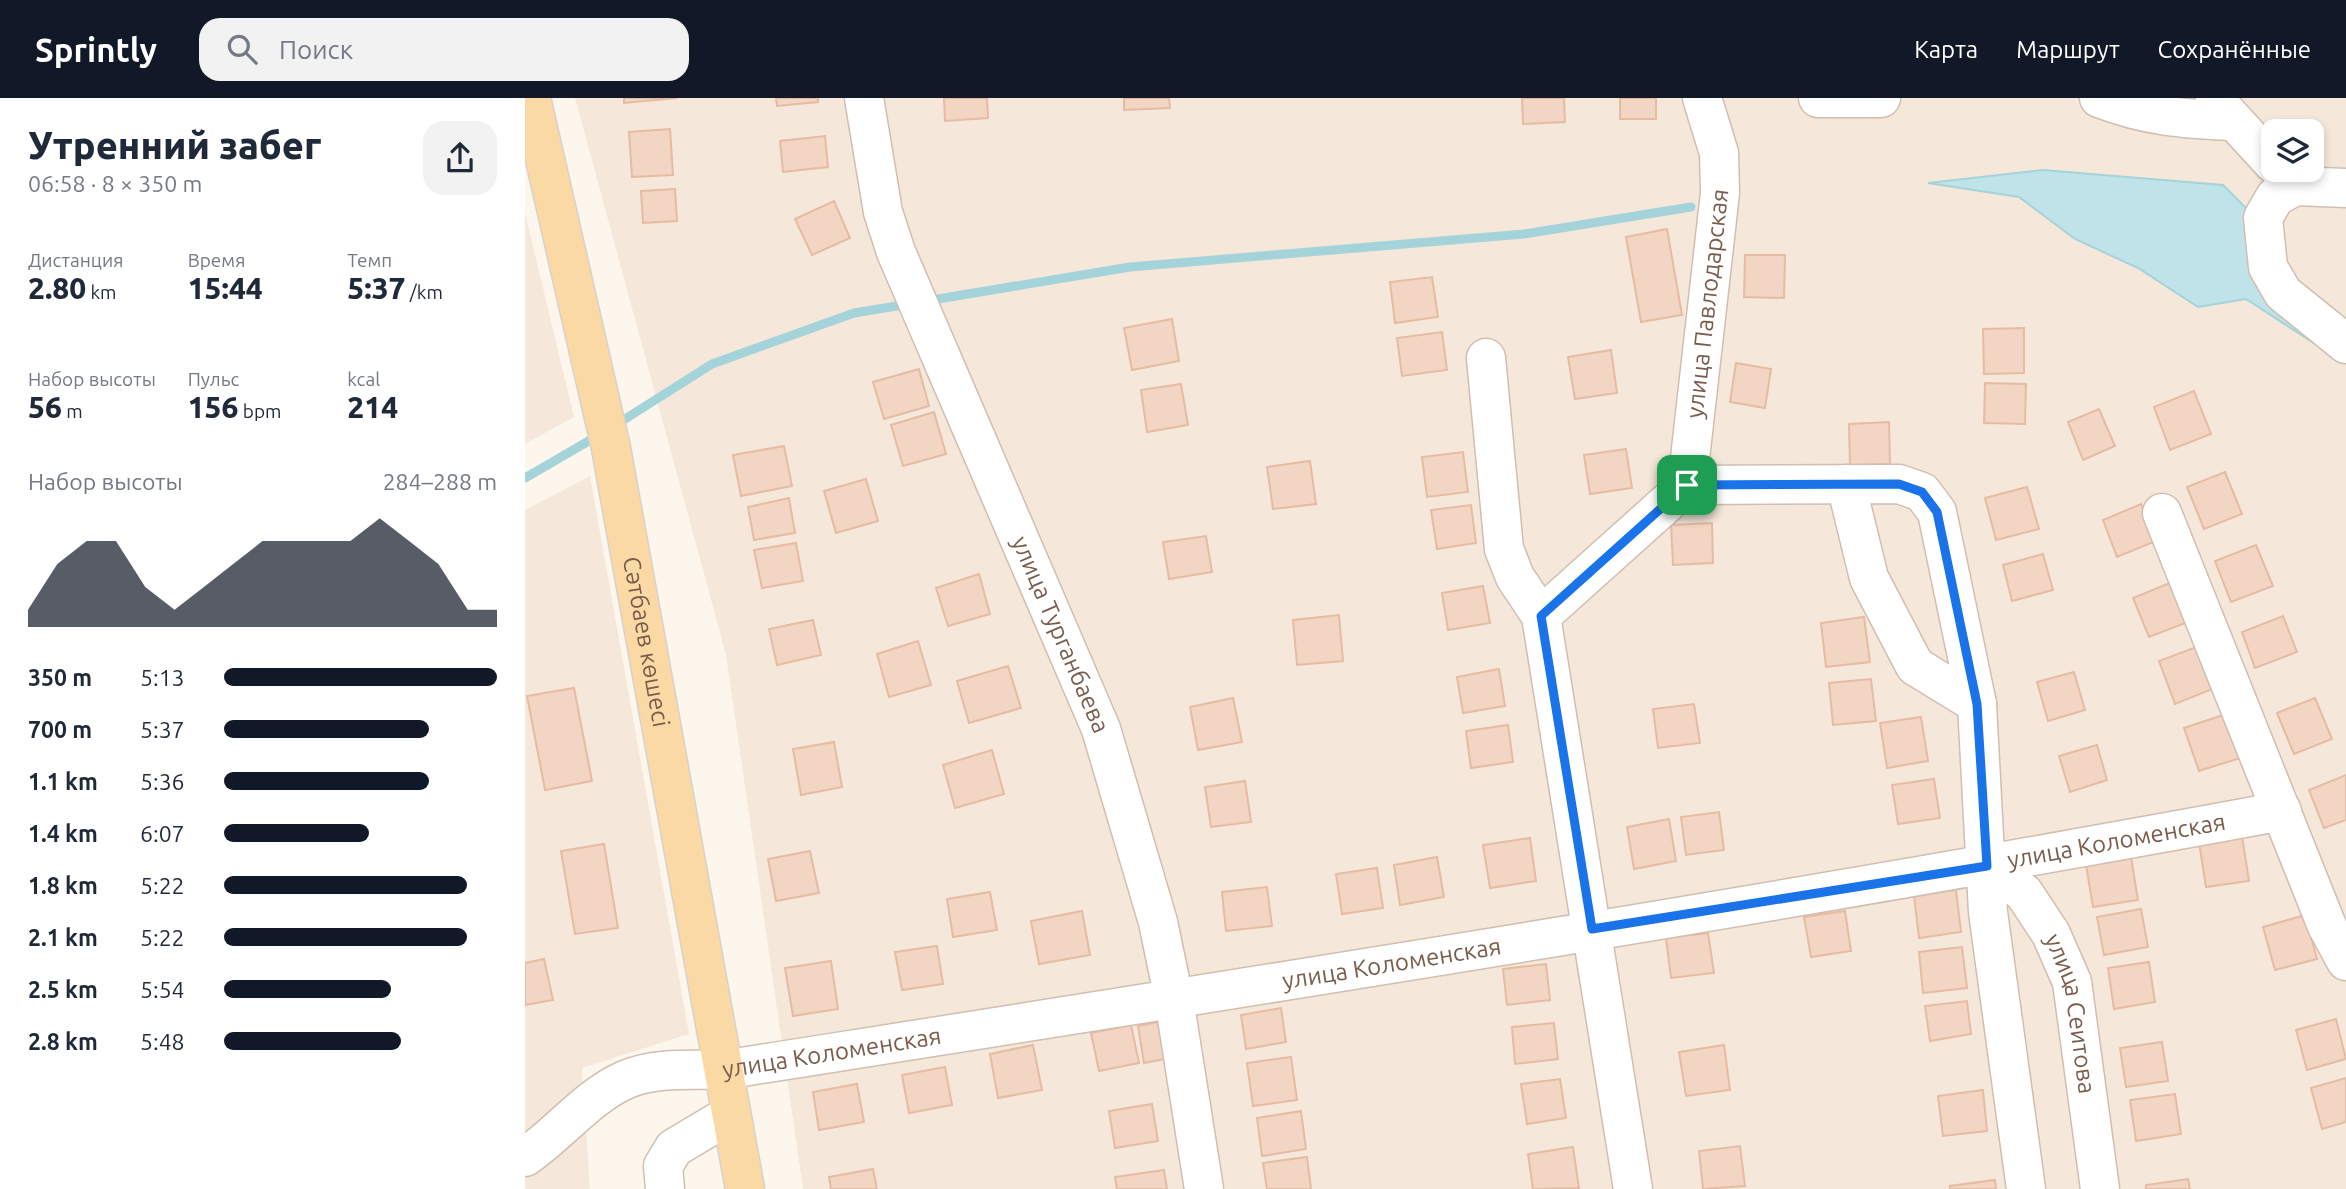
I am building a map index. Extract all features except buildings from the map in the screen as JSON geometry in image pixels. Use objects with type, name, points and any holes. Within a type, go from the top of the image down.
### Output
[{"type":"main road","name":"Сәтбаев көшесі","points":[[531,98],[594,362],[611,448],[745,1189]]},
{"type":"street","name":"улица Турганбаева","points":[[864,98],[883,212],[896,252],[934,346],[1101,729],[1158,922],[1174,999],[1204,1189]]},
{"type":"street","name":"улица Павлодарская","points":[[1687,485],[1720,193],[1719,153],[1702,98]]},
{"type":"street","points":[[1818,98],[1881,98]]},
{"type":"street","points":[[2099,98],[2135,112],[2172,119],[2223,110],[2261,150]]},
{"type":"street","points":[[2280,182],[2263,218],[2268,267],[2283,293],[2346,344]]},
{"type":"street","points":[[2321,182],[2346,188]]},
{"type":"street","points":[[1486,358],[1504,549],[1515,577],[1541,616],[1633,1189]]},
{"type":"street","points":[[1846,484],[1869,578],[1915,666],[1977,704]]},
{"type":"street","points":[[1541,616],[1687,485],[1899,484],[1922,492],[1937,512],[1977,704],[1988,912],[2026,1189]]},
{"type":"street","points":[[2162,513],[2327,926],[2346,961]]},
{"type":"street","name":"улица Коломенская","points":[[525,1157],[609,1089],[627,1079],[661,1070],[723,1070],[1174,999],[1987,866],[2282,811]]},
{"type":"street","name":"улица Сеитова","points":[[1987,866],[2024,892],[2050,933],[2072,982],[2100,1189]]},
{"type":"street","points":[[665,1189],[663,1166],[674,1149],[731,1114]]},
{"type":"shaded area","points":[[575,98],[2346,98],[2346,1189],[803,1189],[726,655]]},
{"type":"shaded area","points":[[525,213],[574,417],[525,444]]},
{"type":"shaded area","points":[[590,476],[689,1034],[582,1068],[590,1189],[525,1189],[525,510]]},
{"type":"water","points":[[2043,170],[2223,185],[2251,213],[2326,351],[2246,299],[2198,307],[2138,268],[2075,239],[2019,197],[1928,183]]},
{"type":"waterway","points":[[926,301],[1130,267],[1524,234],[1691,207]]},
{"type":"waterway","points":[[614,426],[712,364],[854,313],[909,304]]},
{"type":"waterway","points":[[525,478],[599,435]]},
{"type":"route","points":[[1899,484],[1922,492],[1937,512],[1977,704],[1987,866],[1592,929],[1541,616],[1687,485],[1899,484]]}]
